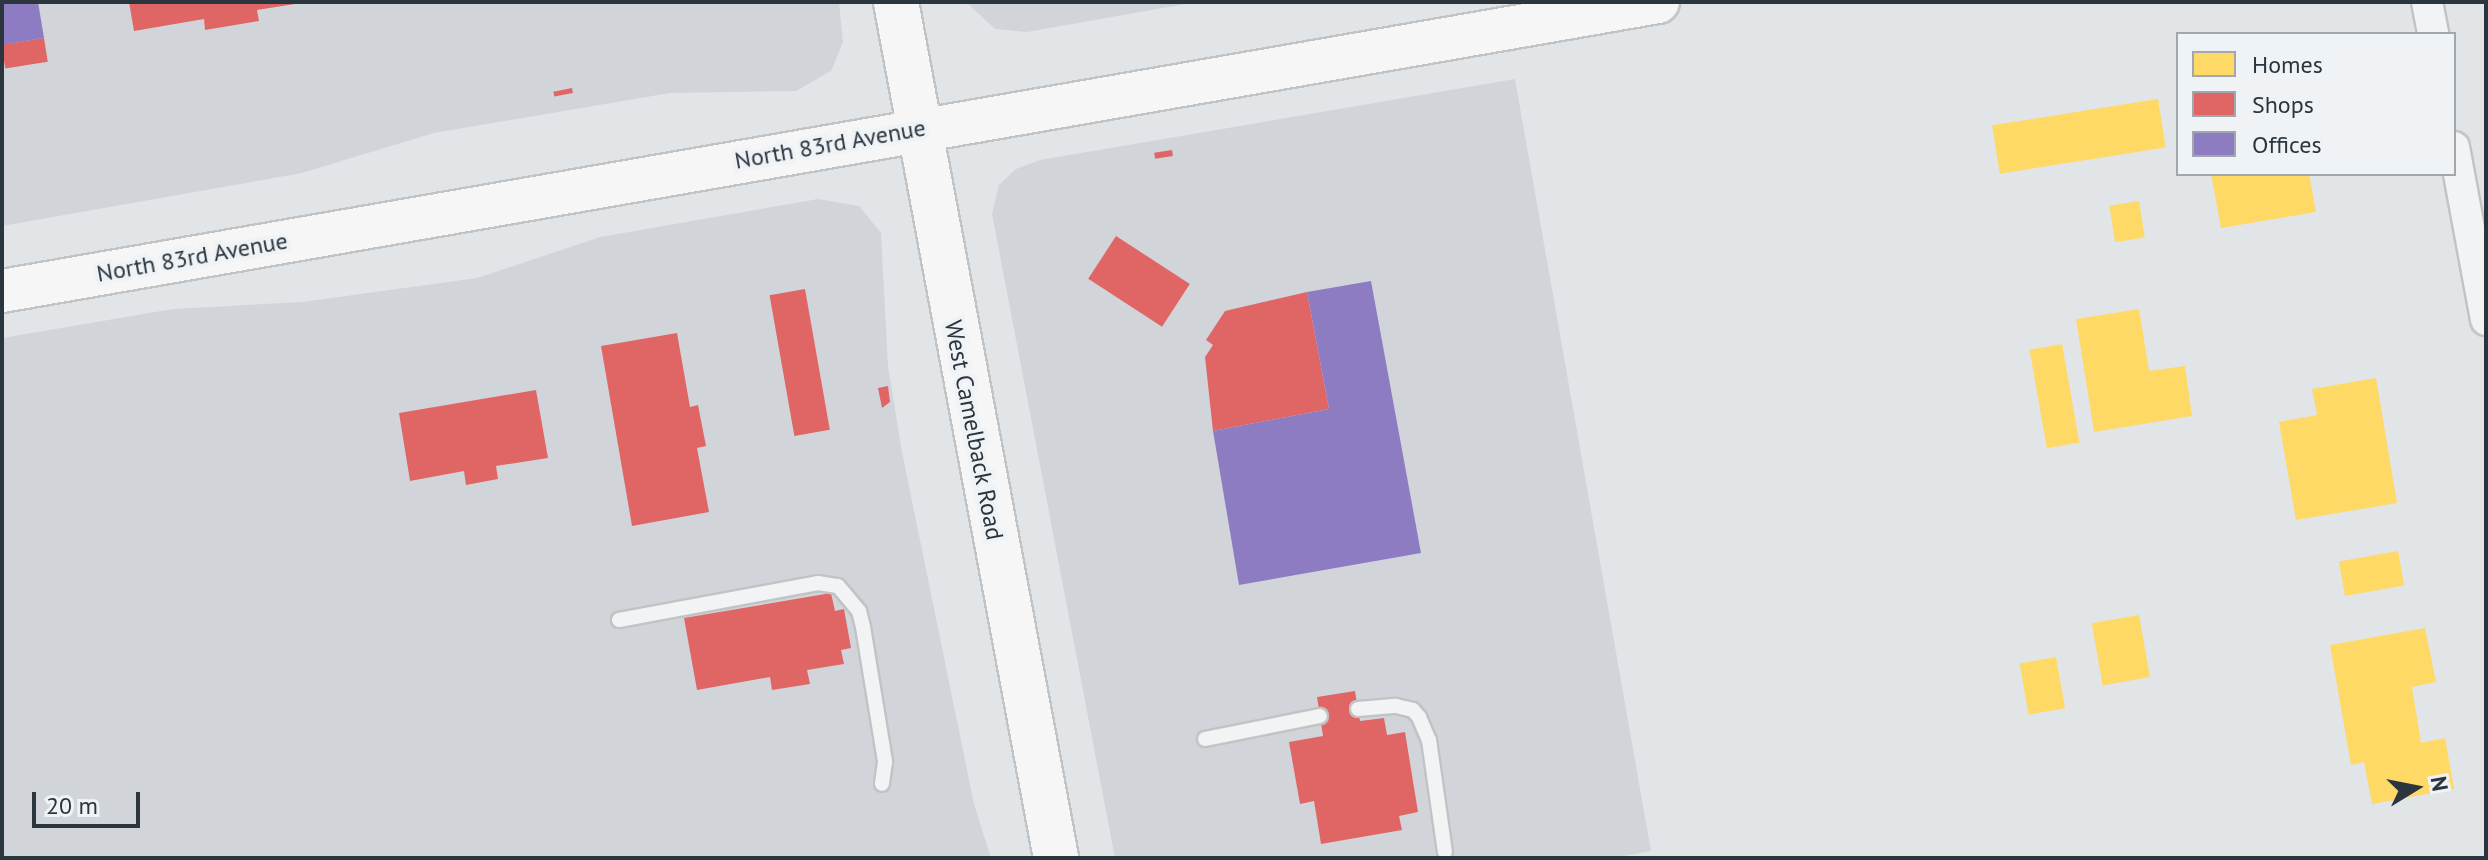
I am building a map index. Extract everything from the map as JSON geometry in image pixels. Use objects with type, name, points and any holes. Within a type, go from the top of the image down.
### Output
[{"type":"main road","name":"West Camelback Road","points":[[896,2],[917,128],[1056,858]]},
{"type":"main road","name":"North 83rd Avenue","points":[[2,291],[917,128],[1658,2]]},
{"type":"street","points":[[2427,2],[2433,32]]},
{"type":"street","points":[[2456,158],[2486,320]]},
{"type":"lane","points":[[619,620],[818,583],[838,586],[859,611],[863,627],[885,762],[882,784]]},
{"type":"lane","points":[[1358,709],[1396,706],[1413,710],[1419,717],[1429,740],[1445,852]]},
{"type":"lane","points":[[1205,739],[1320,716]]},
{"type":"shaded area","points":[[2,2],[839,2],[843,42],[831,71],[796,91],[670,93],[434,133],[302,173],[2,226]]},
{"type":"shaded area","points":[[966,2],[1197,2],[1027,32],[995,29]]},
{"type":"shaded area","points":[[1515,79],[1651,851],[1613,858],[1115,858],[992,214],[999,185],[1016,169],[1040,160]]},
{"type":"shaded area","points":[[818,199],[859,206],[881,233],[888,366],[902,452],[974,804],[991,858],[2,858],[2,338],[173,309],[302,302],[477,278],[600,237]]},
{"type":"building: Homes","points":[[2158,99],[2166,147],[2000,174],[1992,125]]},
{"type":"building: Homes","points":[[2211,176],[2309,176],[2316,212],[2221,228]]},
{"type":"building: Homes","points":[[2139,201],[2145,238],[2115,242],[2109,206]]},
{"type":"building: Homes","points":[[2139,309],[2149,371],[2185,366],[2192,416],[2094,432],[2076,319]]},
{"type":"building: Homes","points":[[2062,344],[2079,442],[2047,448],[2030,350]]},
{"type":"building: Homes","points":[[2376,378],[2397,503],[2296,520],[2279,422],[2317,415],[2312,389]]},
{"type":"building: Homes","points":[[2398,551],[2404,585],[2345,596],[2339,561]]},
{"type":"building: Homes","points":[[2139,615],[2150,677],[2103,685],[2092,623]]},
{"type":"building: Homes","points":[[2425,628],[2436,682],[2412,687],[2421,743],[2445,738],[2454,789],[2372,804],[2364,762],[2351,765],[2330,645]]},
{"type":"building: Homes","points":[[2056,657],[2065,708],[2029,715],[2020,663]]},
{"type":"building: Shops","points":[[129,2],[295,4],[257,10],[259,21],[205,30],[204,19],[134,31]]},
{"type":"building: Shops","points":[[44,38],[48,62],[5,68],[2,45]]},
{"type":"building: Shops","points":[[572,88],[573,93],[554,97],[553,92]]},
{"type":"building: Shops","points":[[1172,150],[1173,156],[1155,159],[1154,153]]},
{"type":"building: Shops","points":[[1116,236],[1190,284],[1162,327],[1088,279]]},
{"type":"building: Shops","points":[[805,289],[830,430],[794,436],[770,295]]},
{"type":"building: Shops","points":[[1307,292],[1329,409],[1213,431],[1205,357],[1213,345],[1206,340],[1225,311]]},
{"type":"building: Shops","points":[[677,333],[690,407],[698,405],[706,446],[697,448],[709,512],[632,526],[601,346]]},
{"type":"building: Shops","points":[[888,386],[890,402],[882,408],[878,388]]},
{"type":"building: Shops","points":[[536,390],[548,458],[496,466],[498,479],[466,485],[464,471],[410,481],[399,413]]},
{"type":"building: Shops","points":[[831,593],[835,611],[844,609],[851,648],[841,650],[844,664],[807,670],[810,684],[772,690],[770,677],[697,690],[684,618]]},
{"type":"building: Shops","points":[[1355,691],[1360,721],[1384,718],[1387,735],[1405,732],[1418,812],[1399,816],[1402,830],[1321,844],[1314,801],[1300,804],[1289,742],[1323,736],[1317,697]]},
{"type":"building: Offices","points":[[2,2],[38,2],[44,38],[2,45]]},
{"type":"building: Offices","points":[[1371,281],[1421,553],[1239,585],[1213,431],[1329,409],[1307,292]]}]
